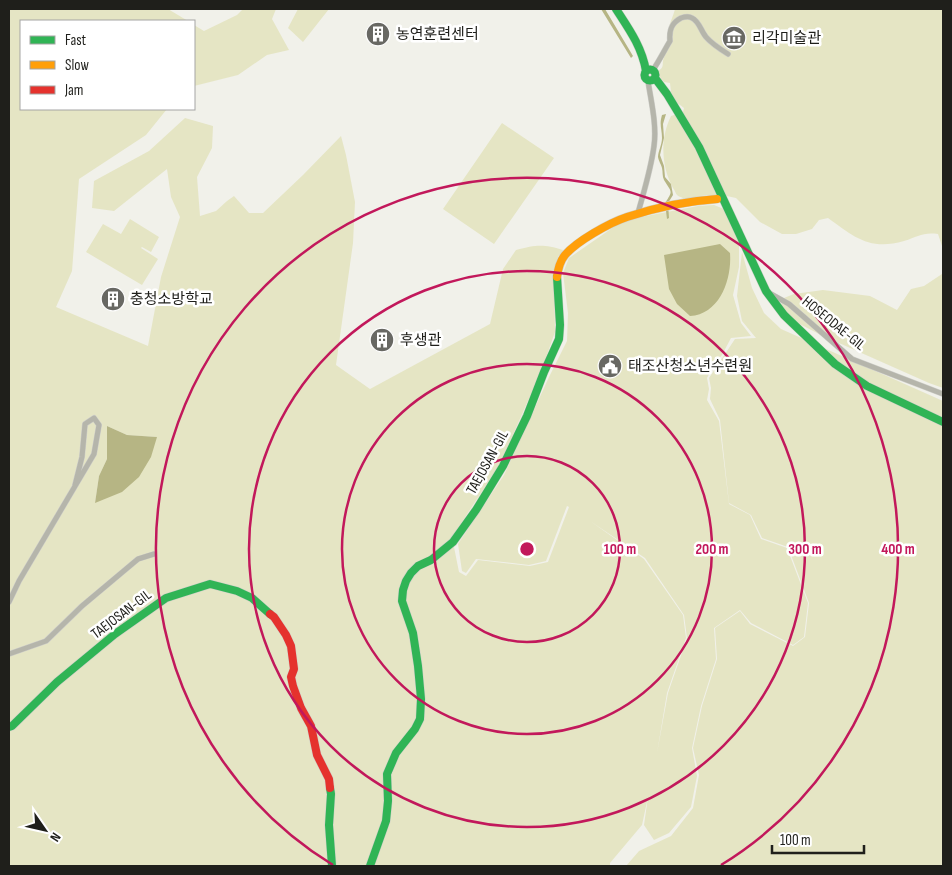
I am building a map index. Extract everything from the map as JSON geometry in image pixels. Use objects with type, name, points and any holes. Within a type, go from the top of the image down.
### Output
[{"type":"street","points":[[616,9],[633,35],[651,75],[667,94],[698,147],[766,291],[784,315],[835,364],[867,386],[943,422]]},
{"type":"street","points":[[718,199],[701,200],[638,214],[655,144],[651,75],[660,60],[661,54],[670,41],[669,34],[671,28],[674,23],[683,17],[692,18],[697,22],[709,40],[728,54]]},
{"type":"street","name":"TAEJOSAN-GIL","points":[[370,866],[386,821],[388,800],[387,774],[396,753],[415,729],[420,719],[421,699],[413,633],[402,601],[406,581],[418,566],[431,560],[453,542],[476,510],[503,466],[527,416],[559,338],[557,274],[560,263],[565,255],[594,233],[613,223],[638,214]]},
{"type":"street","name":"HOSEODAE-GIL","points":[[766,291],[789,304],[852,359],[943,394]]},
{"type":"street","points":[[9,602],[19,581],[76,485],[94,454],[99,425],[94,418],[85,424],[82,457],[76,485]]},
{"type":"street","name":"TAEJOSAN-GIL","points":[[9,654],[46,641],[82,606],[138,559],[154,554]]},
{"type":"street","name":"TAEJOSAN-GIL","points":[[9,727],[56,682],[115,634],[166,598],[210,584],[237,591],[252,598],[274,617],[291,646],[294,669],[291,678],[293,686],[301,708],[311,726],[317,755],[329,779],[331,794],[329,825],[332,866]]},
{"type":"green space","points":[[9,9],[168,9],[186,20],[20,20],[20,110],[166,110],[146,135],[79,179],[72,271],[56,307],[148,346],[161,277],[180,217],[171,197],[167,169],[114,211],[92,208],[94,181],[149,151],[185,118],[213,126],[212,148],[197,177],[200,216],[216,211],[234,196],[249,213],[263,213],[341,136],[355,202],[353,243],[336,365],[370,389],[490,324],[503,269],[516,250],[540,246],[563,250],[558,257],[554,275],[555,332],[542,369],[500,464],[452,537],[459,572],[466,576],[478,560],[530,566],[548,562],[569,507],[567,506],[546,561],[529,565],[476,559],[466,573],[462,571],[458,544],[504,475],[567,341],[568,313],[563,273],[569,258],[618,224],[641,217],[698,206],[714,205],[729,211],[739,222],[739,267],[733,295],[741,323],[751,336],[731,338],[707,378],[709,389],[707,400],[719,421],[729,504],[750,515],[761,539],[787,548],[808,603],[804,637],[793,645],[751,623],[740,610],[714,628],[716,659],[701,706],[692,748],[697,776],[691,807],[669,833],[654,840],[644,825],[648,797],[642,825],[610,863],[610,866],[9,866]],"holes":[[[107,426],[127,435],[157,437],[95,503],[99,476],[107,459]],[[590,521],[645,558],[684,615],[687,638],[668,693],[657,753],[667,693],[686,638],[683,615],[644,559]]]},
{"type":"green space","points":[[243,9],[276,9],[272,19],[289,50],[267,55],[238,75],[195,86],[195,26],[204,31],[237,15]]},
{"type":"green space","points":[[298,9],[329,9],[303,42],[288,28]]},
{"type":"green space","points":[[675,9],[943,9],[943,249],[938,234],[924,234],[892,244],[872,243],[846,231],[828,218],[819,220],[812,229],[796,234],[782,234],[760,222],[736,198],[722,195],[707,195],[684,199],[677,195],[666,171],[663,152],[665,133],[671,116],[683,112],[684,108],[672,101],[670,83],[664,82],[656,72],[662,67],[664,56],[671,45],[668,32]]},
{"type":"green space","points":[[502,123],[554,158],[494,244],[443,209]]},
{"type":"green space","points":[[130,219],[159,237],[151,252],[141,248],[158,259],[142,285],[86,252],[103,224],[121,234]]},
{"type":"green space","points":[[742,252],[752,288],[764,313],[781,329],[943,401],[943,866],[626,866],[639,851],[671,836],[693,808],[699,775],[693,748],[702,706],[717,659],[715,628],[740,611],[750,624],[793,646],[805,637],[809,603],[788,547],[762,538],[751,515],[729,503],[720,420],[710,399],[711,388],[709,378],[735,339],[756,338],[742,321],[737,296]]},
{"type":"green space","points":[[943,271],[943,388],[821,335],[788,318],[779,309],[784,298],[794,294],[823,290],[870,296],[897,310],[911,289],[924,286],[942,274]]},
{"type":"shaded area","points":[[601,9],[605,9],[633,56],[631,58]]},
{"type":"shaded area","points":[[666,114],[663,124],[664,138],[660,155],[665,177],[671,184],[673,195],[668,203],[669,218],[667,219],[665,203],[670,196],[670,191],[663,178],[658,157],[662,141],[661,118],[662,115]]},
{"type":"shaded area","points":[[720,244],[730,253],[729,274],[722,294],[709,309],[700,314],[690,316],[677,304],[669,289],[664,255]]},
{"type":"shaded area","points":[[107,426],[127,435],[157,437],[151,457],[139,477],[122,492],[95,503],[99,476],[107,459]]},
{"type":"traffic: fast","points":[[616,9],[638,46],[646,71]]},
{"type":"traffic: fast","points":[[650,69],[656,75],[650,81],[644,75],[650,69]]},
{"type":"traffic: fast","points":[[655,78],[667,94],[699,147],[766,291],[784,315],[835,364],[867,386],[943,422]]},
{"type":"traffic: fast","points":[[370,866],[386,821],[388,801],[387,774],[396,753],[415,729],[420,719],[421,699],[418,666],[413,633],[402,601],[403,590],[406,581],[418,566],[431,560],[453,542],[476,510],[503,466],[527,416],[559,339],[557,277]]},
{"type":"traffic: fast","points":[[9,727],[57,682],[115,634],[166,598],[210,584],[237,591],[252,598],[270,614]]},
{"type":"traffic: fast","points":[[330,788],[329,825],[332,866]]},
{"type":"traffic: slow","points":[[557,277],[562,260],[570,250],[585,238],[611,224],[627,217],[660,208],[694,201],[717,199]]},
{"type":"traffic: jam","points":[[270,614],[286,635],[291,646],[294,669],[291,677],[293,686],[301,708],[311,726],[317,755],[329,779],[330,788]]},
{"type":"place","name":"농연훈련센터","points":[[378,34]]},
{"type":"place","name":"리각미술관","points":[[734,38]]},
{"type":"place","name":"충청소방학교","points":[[113,299]]},
{"type":"place","name":"후생관","points":[[382,340]]},
{"type":"place","name":"태조산청소년수련원","points":[[610,366]]}]
